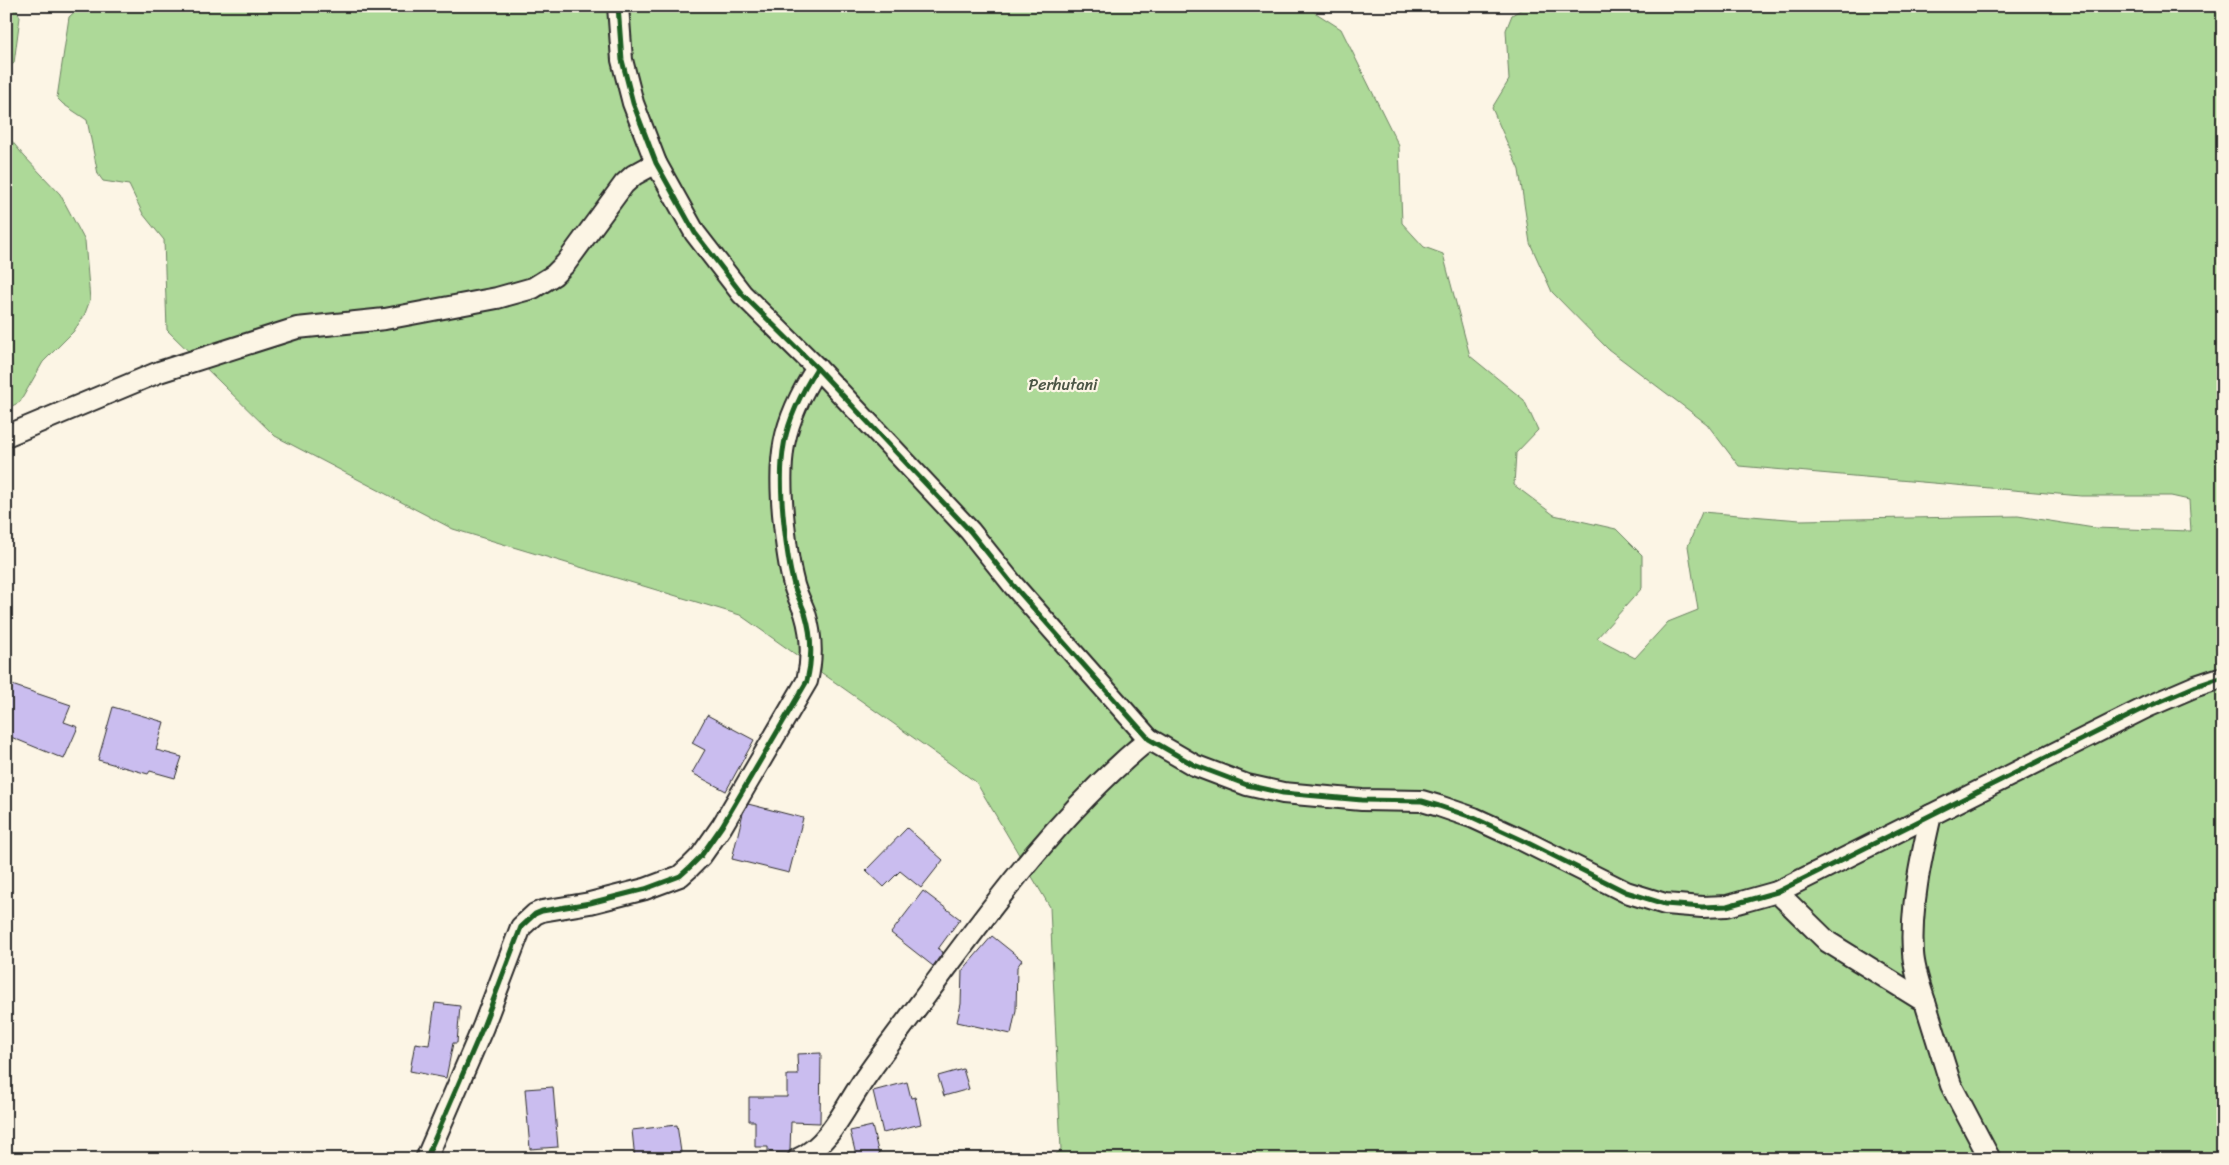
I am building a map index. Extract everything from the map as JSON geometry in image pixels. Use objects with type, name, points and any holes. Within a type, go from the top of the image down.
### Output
[{"type":"street","points":[[618,6],[622,60],[633,103],[656,162],[695,233],[742,294],[818,368],[970,531],[1014,586],[1148,739],[1194,765],[1256,787],[1292,794],[1362,800],[1414,800],[1439,806],[1474,818],[1522,840],[1626,892],[1665,904],[1702,907],[1727,906],[1777,892],[2147,708],[2196,686],[2223,677]]},
{"type":"street","points":[[6,436],[159,372],[297,328],[385,319],[497,298],[533,288],[554,275],[566,263],[624,184],[634,175],[656,162]]},
{"type":"street","points":[[426,1159],[483,1027],[521,927],[534,914],[542,911],[590,903],[645,889],[680,876],[702,856],[722,826],[807,681],[812,656],[811,643],[804,612],[793,582],[787,550],[780,485],[781,457],[791,416],[803,390],[818,368]]},
{"type":"street","points":[[798,1159],[818,1146],[829,1132],[875,1064],[1003,892],[1080,802],[1115,767],[1148,739]]},
{"type":"street","points":[[1931,816],[1922,861],[1913,940],[1914,964],[1951,1085],[1990,1159]]},
{"type":"street","points":[[1777,892],[1828,942],[1925,1002]]},
{"type":"green space","points":[[6,6],[15,6],[20,17],[14,63],[6,70]]},
{"type":"green space","name":"Perhutani","points":[[81,6],[1020,6],[1053,10],[1058,6],[1305,6],[1341,29],[1399,146],[1402,223],[1424,247],[1443,254],[1470,356],[1524,400],[1538,430],[1516,453],[1514,485],[1554,515],[1616,529],[1642,555],[1642,588],[1597,638],[1635,658],[1668,622],[1698,610],[1688,546],[1702,512],[1800,520],[2018,516],[2094,528],[2191,531],[2189,500],[2171,496],[2081,496],[1739,466],[1707,424],[1608,349],[1552,292],[1530,243],[1519,170],[1492,108],[1509,80],[1506,30],[1512,15],[1527,6],[2223,6],[2223,1159],[1050,1159],[1061,1150],[1050,907],[976,782],[740,615],[453,529],[275,436],[167,330],[164,240],[143,214],[129,185],[103,181],[98,174],[87,120],[57,98],[69,17]]},
{"type":"green space","points":[[6,134],[60,194],[85,241],[90,300],[84,316],[73,332],[43,362],[20,402],[6,409]]},
{"type":"building","points":[[6,683],[71,705],[64,722],[78,727],[64,759],[6,735]]},
{"type":"building","points":[[113,707],[164,722],[156,750],[182,757],[175,778],[150,771],[148,774],[98,760]]},
{"type":"building","points":[[707,715],[754,740],[726,791],[692,773],[705,750],[692,743]]},
{"type":"building","points":[[748,804],[803,818],[789,873],[732,859],[743,813]]},
{"type":"building","points":[[907,828],[943,860],[921,888],[900,871],[884,887],[866,870]]},
{"type":"building","points":[[923,891],[960,919],[938,949],[943,952],[933,966],[891,933]]},
{"type":"building","points":[[992,936],[1022,960],[1017,967],[1016,1010],[1011,1034],[957,1022],[961,1004],[962,971]]},
{"type":"building","points":[[435,1003],[460,1006],[457,1043],[453,1043],[446,1078],[410,1071],[415,1043],[429,1045]]},
{"type":"building","points":[[821,1053],[820,1123],[791,1122],[790,1150],[788,1153],[768,1152],[768,1147],[755,1147],[755,1121],[749,1121],[749,1097],[787,1097],[787,1075],[798,1075],[797,1054]]},
{"type":"building","points":[[963,1069],[969,1089],[944,1096],[938,1076]]},
{"type":"building","points":[[907,1082],[911,1098],[915,1097],[921,1124],[883,1133],[873,1091]]},
{"type":"building","points":[[553,1087],[558,1147],[530,1149],[525,1089]]},
{"type":"building","points":[[677,1125],[682,1159],[635,1159],[632,1130]]},
{"type":"building","points":[[872,1126],[880,1159],[857,1159],[850,1131]]},
{"type":"cycle path","points":[[618,6],[622,60],[633,103],[656,163],[695,233],[742,294],[817,368],[970,531],[1014,586],[1149,739],[1194,765],[1247,785],[1283,793],[1362,800],[1422,801],[1474,818],[1626,892],[1665,904],[1702,907],[1727,906],[1777,892],[2147,707],[2196,686],[2223,677]]},
{"type":"cycle path","points":[[426,1159],[483,1027],[521,927],[535,914],[542,911],[590,903],[645,889],[680,876],[701,856],[722,826],[807,681],[811,655],[809,630],[805,613],[795,589],[790,567],[786,545],[781,480],[784,443],[789,425],[805,388],[817,368]]}]
